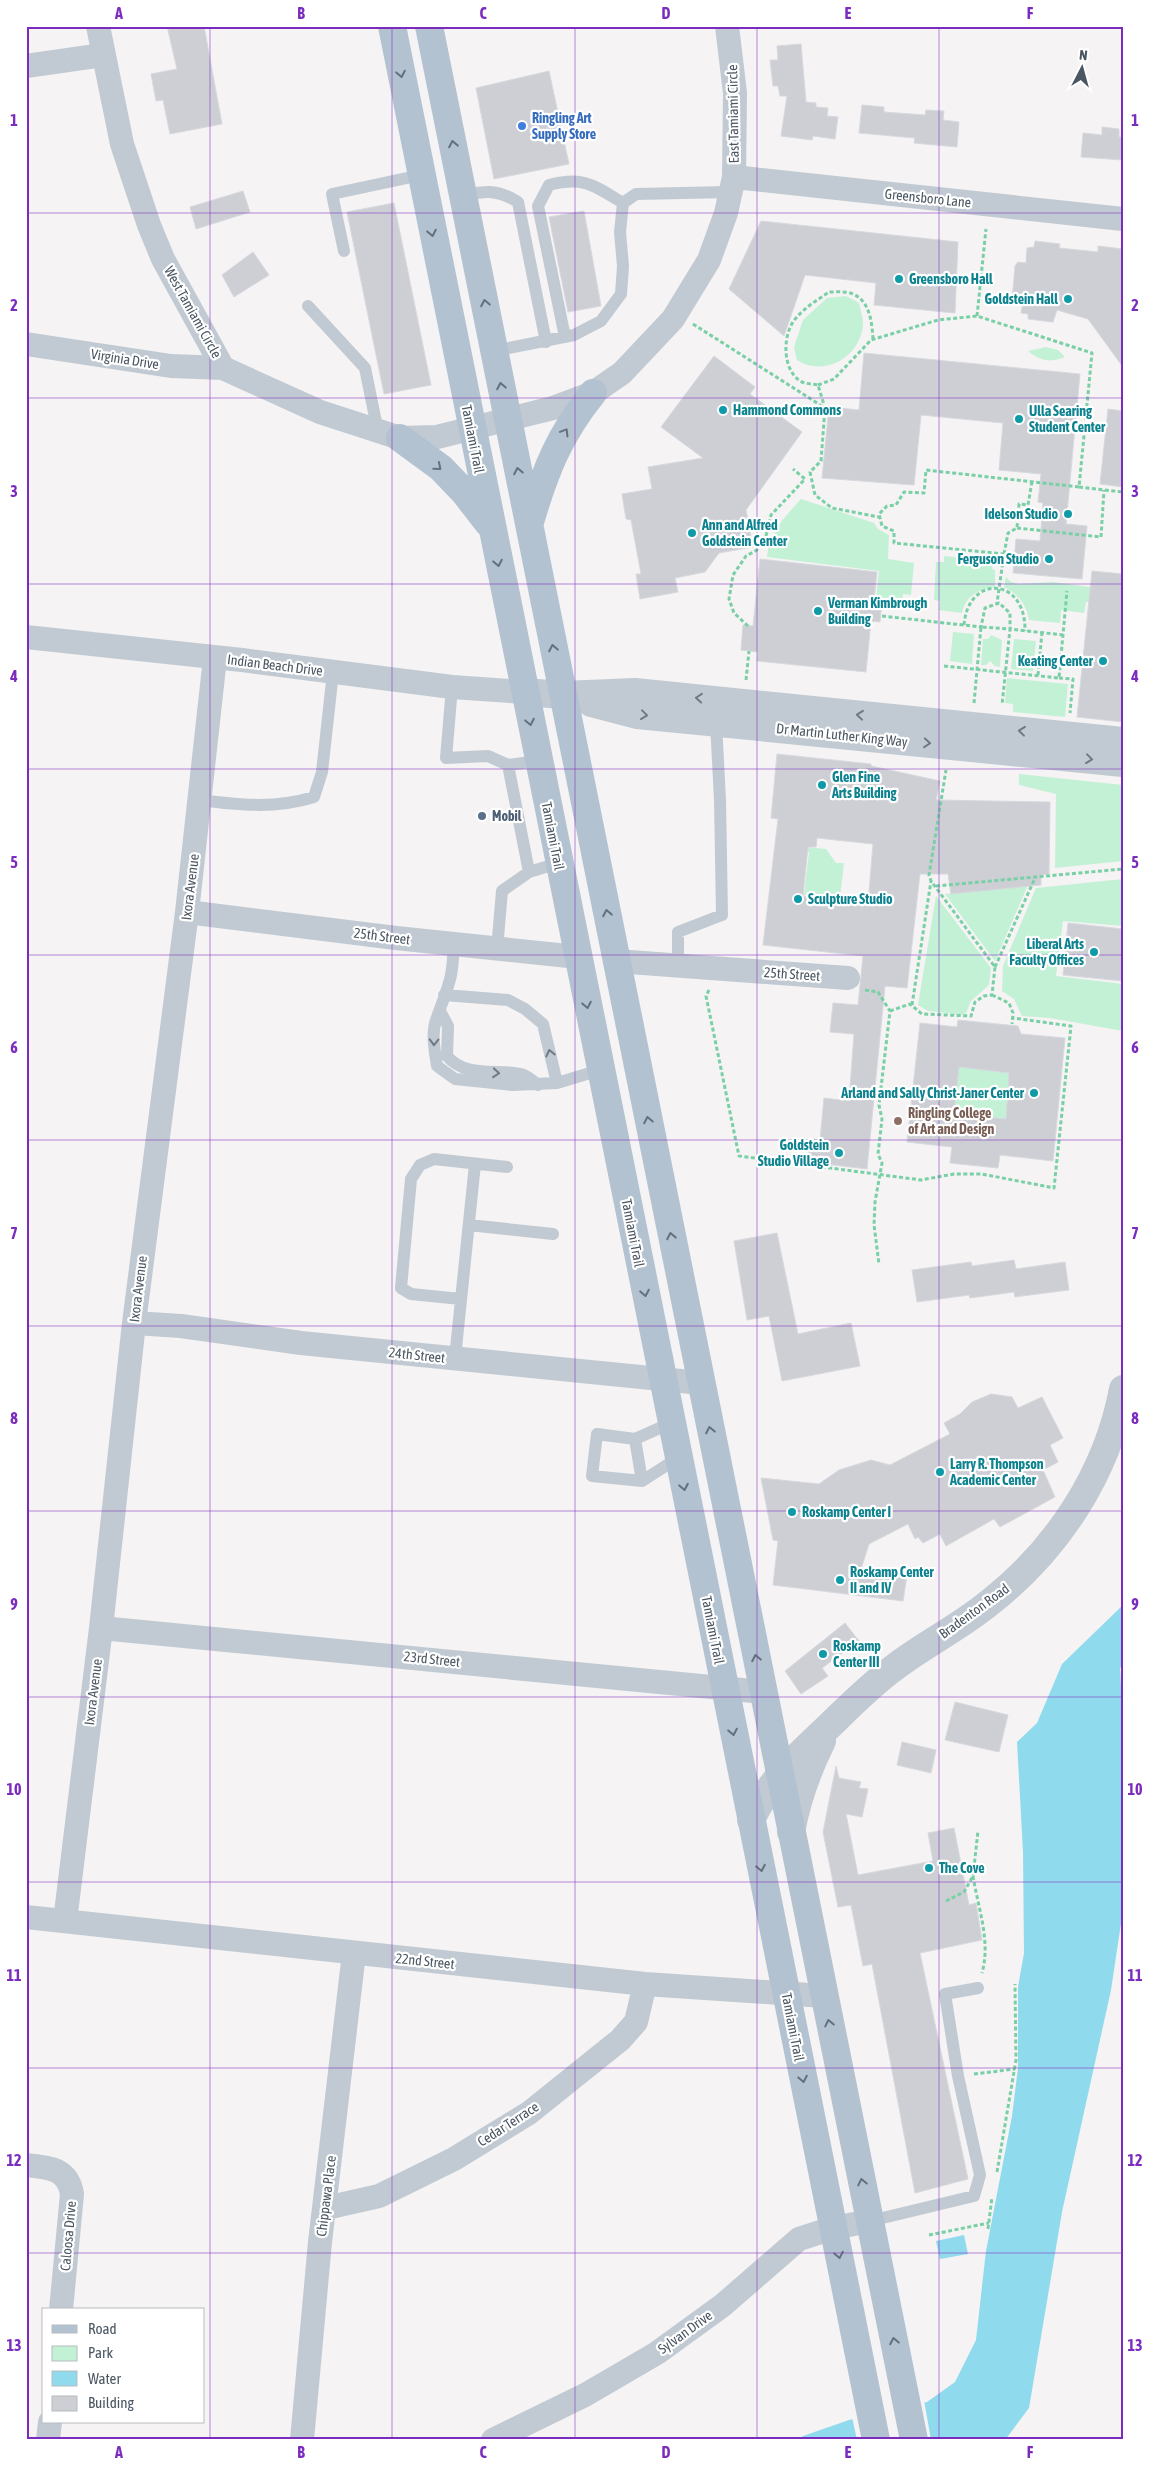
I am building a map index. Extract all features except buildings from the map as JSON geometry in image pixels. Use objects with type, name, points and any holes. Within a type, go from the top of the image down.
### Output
[{"type":"main road","name":"Tamiami Trail","points":[[392,26],[471,429],[876,2440]]},
{"type":"main road","points":[[430,26],[562,695],[914,2440]]},
{"type":"main road","points":[[529,526],[555,448],[573,418],[593,393]]},
{"type":"main road","points":[[389,435],[441,468],[464,492],[491,527]]},
{"type":"main road","points":[[561,872],[582,910],[591,932],[616,961]]},
{"type":"main road","points":[[578,957],[600,974],[630,1031]]},
{"type":"street","name":"West Tamiami Circle","points":[[98,26],[122,144],[149,225],[163,259],[223,368],[288,399],[389,435],[437,437],[508,420]]},
{"type":"street","name":"East Tamiami Circle","points":[[508,420],[553,408],[593,393],[622,373],[638,359],[676,314],[709,260],[726,213],[732,184],[735,93],[727,26]]},
{"type":"street","points":[[26,66],[103,55]]},
{"type":"street","name":"Greensboro Lane","points":[[732,184],[1123,218]]},
{"type":"street","name":"Virginia Drive","points":[[26,344],[171,366],[223,368]]},
{"type":"street","name":"Indian Beach Drive","points":[[26,637],[452,687],[524,692]]},
{"type":"street","name":"Ixora Avenue","points":[[65,1921],[101,1628],[134,1323],[187,912],[216,658]]},
{"type":"street","name":"Dr Martin Luther King Way","points":[[524,692],[562,695],[635,692],[1123,741]]},
{"type":"street","name":"Dr Martin Luther King Way","points":[[562,695],[637,715],[1123,763]]},
{"type":"street","name":"25th Street","points":[[187,912],[578,957]]},
{"type":"street","name":"25th Street","points":[[616,961],[848,978]]},
{"type":"street","name":"24th Street","points":[[134,1323],[181,1326],[301,1343],[701,1383]]},
{"type":"street","name":"Bradenton Road","points":[[751,1820],[761,1798],[779,1774],[829,1726],[893,1668],[989,1604],[1045,1551],[1083,1497],[1100,1462],[1112,1431],[1123,1389]]},
{"type":"street","name":"23rd Street","points":[[101,1628],[763,1692]]},
{"type":"street","name":"Bradenton Road","points":[[791,1834],[796,1801],[810,1765],[829,1726]]},
{"type":"street","name":"22nd Street","points":[[26,1917],[645,1984],[824,1996]]},
{"type":"street","name":"Chippawa Place","points":[[302,2440],[320,2242],[326,2208],[354,1953]]},
{"type":"street","name":"Cedar Terrace","points":[[326,2208],[379,2196],[454,2159],[529,2112],[620,2040],[636,2022],[645,1984]]},
{"type":"street","name":"Caloosa Drive","points":[[26,2165],[52,2168],[63,2174],[71,2184],[72,2194],[61,2308]]},
{"type":"street","name":"Sylvan Drive","points":[[494,2440],[585,2396],[657,2353],[723,2305],[799,2239],[833,2228],[870,2221]]},
{"type":"street","points":[[48,2440],[50,2424]]},
{"type":"lane","points":[[344,251],[332,194],[421,175]]},
{"type":"lane","points":[[566,337],[538,206],[549,186],[570,180],[593,185],[623,203]]},
{"type":"lane","points":[[494,351],[566,337],[601,321],[622,294],[623,266],[620,232],[623,203],[636,194],[732,184]]},
{"type":"lane","points":[[463,195],[484,191],[502,192],[518,202],[546,342]]},
{"type":"lane","points":[[308,306],[365,368],[389,435]]},
{"type":"lane","points":[[200,800],[236,804],[275,805],[314,797],[322,772],[333,672]]},
{"type":"lane","points":[[452,687],[446,758],[488,756],[508,765],[538,761]]},
{"type":"lane","points":[[678,965],[678,932],[722,915],[720,800],[716,723]]},
{"type":"lane","points":[[508,765],[529,872]]},
{"type":"lane","points":[[497,949],[502,891],[529,872],[561,872]]},
{"type":"lane","points":[[454,944],[451,977],[435,1022],[434,1047],[437,1066],[446,1075],[455,1079],[538,1085],[556,1083],[600,1070]]},
{"type":"lane","points":[[444,995],[508,1000],[525,1009],[543,1024],[556,1083]]},
{"type":"lane","points":[[461,1299],[412,1294],[405,1292],[401,1288],[410,1188],[414,1171],[426,1162],[434,1160],[507,1168]]},
{"type":"lane","points":[[455,1358],[475,1164]]},
{"type":"lane","points":[[469,1225],[554,1234]]},
{"type":"lane","points":[[671,1423],[635,1440],[597,1434],[592,1476],[642,1480],[678,1458]]},
{"type":"lane","points":[[635,1440],[642,1480]]},
{"type":"lane","points":[[870,2221],[974,2196],[980,2175],[958,2076],[945,1994],[978,1988]]},
{"type":"path","points":[[977,316],[986,229]]},
{"type":"path","points":[[873,339],[872,320],[864,303],[853,294],[828,292],[803,310],[793,322],[787,336],[787,356],[791,373],[803,383],[818,385],[834,379],[873,339],[938,320],[977,316],[1092,353],[1079,487]]},
{"type":"path","points":[[676,314],[825,408]]},
{"type":"path","points":[[748,626],[734,613],[729,599],[733,575],[746,556],[757,550],[766,536],[771,515],[821,461],[825,408],[818,385]]},
{"type":"path","points":[[793,469],[805,479]]},
{"type":"path","points":[[1004,554],[894,544],[894,531],[882,526],[879,517],[884,508],[896,505],[904,492],[924,493],[926,470],[1123,492]]},
{"type":"path","points":[[810,472],[815,495],[832,508],[879,517]]},
{"type":"path","points":[[1017,528],[1019,504],[1028,504],[1032,481]]},
{"type":"path","points":[[997,604],[1008,532],[1017,528],[1101,537],[1104,490]]},
{"type":"path","points":[[964,625],[965,612],[969,603],[985,590],[998,589],[1013,595],[1020,602],[1024,611],[1025,631]]},
{"type":"path","points":[[1059,678],[1067,591]]},
{"type":"path","points":[[973,706],[981,627],[985,608],[997,604],[1003,605],[1010,613],[1001,709]]},
{"type":"path","points":[[882,616],[1063,635]]},
{"type":"path","points":[[1038,675],[1042,632]]},
{"type":"path","points":[[746,686],[749,651]]},
{"type":"path","points":[[944,666],[1073,679],[1070,720]]},
{"type":"path","points":[[946,769],[929,875],[931,881],[995,967]]},
{"type":"path","points":[[935,886],[1123,869]]},
{"type":"path","points":[[992,995],[995,967],[1035,878]]},
{"type":"path","points":[[912,1005],[931,881]]},
{"type":"path","points":[[712,968],[710,977],[715,979],[706,996],[739,1156],[921,1180],[954,1174],[982,1174],[1054,1188],[1071,1026],[1013,1018]]},
{"type":"path","points":[[848,978],[855,988],[878,992],[890,1011],[879,1105],[882,1119],[878,1154],[882,1163],[874,1225],[879,1264]]},
{"type":"path","points":[[890,1011],[906,1005],[912,1005],[922,1014],[971,1016],[975,1002],[984,996],[992,995],[1009,1003],[1013,1018],[1012,1024]]},
{"type":"path","points":[[978,1832],[973,1876],[984,1930],[984,1965],[978,1988]]},
{"type":"path","points":[[946,1900],[964,1892],[973,1876]]},
{"type":"path","points":[[996,2175],[1015,2069],[1014,1984]]},
{"type":"path","points":[[958,2076],[1015,2069]]},
{"type":"path","points":[[988,2229],[993,2193]]},
{"type":"path","points":[[929,2235],[989,2223]]},
{"type":"green space","points":[[846,296],[859,303],[862,316],[861,335],[856,345],[840,361],[830,365],[808,365],[797,360],[794,347],[803,320],[827,298]]},
{"type":"green space","points":[[1046,347],[1058,350],[1065,357],[1045,360],[1028,351]]},
{"type":"green space","points":[[801,499],[874,523],[878,529],[889,535],[888,559],[914,563],[911,595],[903,594],[902,605],[884,604],[883,599],[876,598],[879,571],[767,557],[774,532]]},
{"type":"green space","points":[[944,556],[993,561],[992,569],[995,570],[995,587],[974,594],[966,602],[962,613],[939,610],[940,601],[934,600],[936,562],[944,562]]},
{"type":"green space","points":[[1006,577],[1011,582],[1019,584],[1052,582],[1098,588],[1097,602],[1086,602],[1084,613],[1061,610],[1060,623],[1029,620],[1021,600],[1004,587]]},
{"type":"green space","points":[[953,632],[974,634],[972,664],[950,661]]},
{"type":"green space","points":[[991,635],[1002,640],[1000,667],[995,666],[990,661],[986,665],[981,665],[983,639],[988,639]]},
{"type":"green space","points":[[1014,639],[1036,641],[1033,671],[1011,669]]},
{"type":"green space","points":[[1007,678],[1068,684],[1065,717],[1013,712],[1013,704],[1005,703]]},
{"type":"green space","points":[[1019,774],[1123,785],[1123,861],[1055,868],[1056,794],[1019,785]]},
{"type":"green space","points":[[797,846],[826,849],[836,863],[844,863],[840,898],[804,895],[809,852],[784,849]]},
{"type":"green space","points":[[1123,879],[1123,926],[1063,921],[1056,976],[1123,984],[1123,1031],[1050,1018],[1022,1016],[1014,999],[1002,991],[1003,966],[1036,888]]},
{"type":"green space","points":[[1028,885],[995,961],[945,894]]},
{"type":"green space","points":[[936,896],[991,968],[989,985],[971,1001],[966,1013],[962,1015],[928,1011],[918,1005]]},
{"type":"green space","points":[[959,1067],[1009,1073],[1006,1119],[954,1114]]},
{"type":"water","points":[[1123,1605],[1123,1664],[1120,1668],[1123,1724],[1123,1910],[1111,1990],[1062,2212],[1029,2408],[1005,2440],[797,2440],[803,2436],[849,2420],[927,2402],[955,2382],[976,2340],[986,2251],[1012,2116],[1018,2068],[1018,1987],[1024,1953],[1023,1852],[1017,1742],[1037,1723],[1062,1664]]},
{"type":"water","points":[[964,2235],[968,2254],[940,2259],[936,2241]]},
{"type":"pier","points":[[924,2400],[931,2440],[857,2440],[852,2417]]},
{"type":"place","name":"Ringling Art Supply Store","points":[[522,126]]},
{"type":"place","name":"Greensboro Hall","points":[[899,279]]},
{"type":"place","name":"Goldstein Hall","points":[[1068,299]]},
{"type":"place","name":"Hammond Commons","points":[[723,410]]},
{"type":"place","name":"Ulla Searing Student Center","points":[[1019,419]]},
{"type":"place","name":"Idelson Studio","points":[[1068,514]]},
{"type":"place","name":"Ann and Alfred Goldstein Center","points":[[692,533]]},
{"type":"place","name":"Ferguson Studio","points":[[1049,559]]},
{"type":"place","name":"Verman Kimbrough Building","points":[[818,611]]},
{"type":"place","name":"Keating Center","points":[[1103,661]]},
{"type":"place","name":"Glen Fine Arts Building","points":[[822,785]]},
{"type":"place","name":"Mobil","points":[[482,816]]},
{"type":"place","name":"Sculpture Studio","points":[[798,899]]},
{"type":"place","name":"Liberal Arts Faculty Offices","points":[[1094,952]]},
{"type":"place","name":"Arland and Sally Christ-Janer Center","points":[[1034,1093]]},
{"type":"place","name":"Ringling College of Art and Design","points":[[898,1121]]},
{"type":"place","name":"Goldstein Studio Village","points":[[839,1153]]},
{"type":"place","name":"Larry R. Thompson Academic Center","points":[[940,1472]]},
{"type":"place","name":"Roskamp Center I","points":[[792,1512]]},
{"type":"place","name":"Roskamp Center II and IV","points":[[840,1580]]},
{"type":"place","name":"Roskamp Center III","points":[[823,1654]]},
{"type":"place","name":"The Cove","points":[[929,1868]]}]
